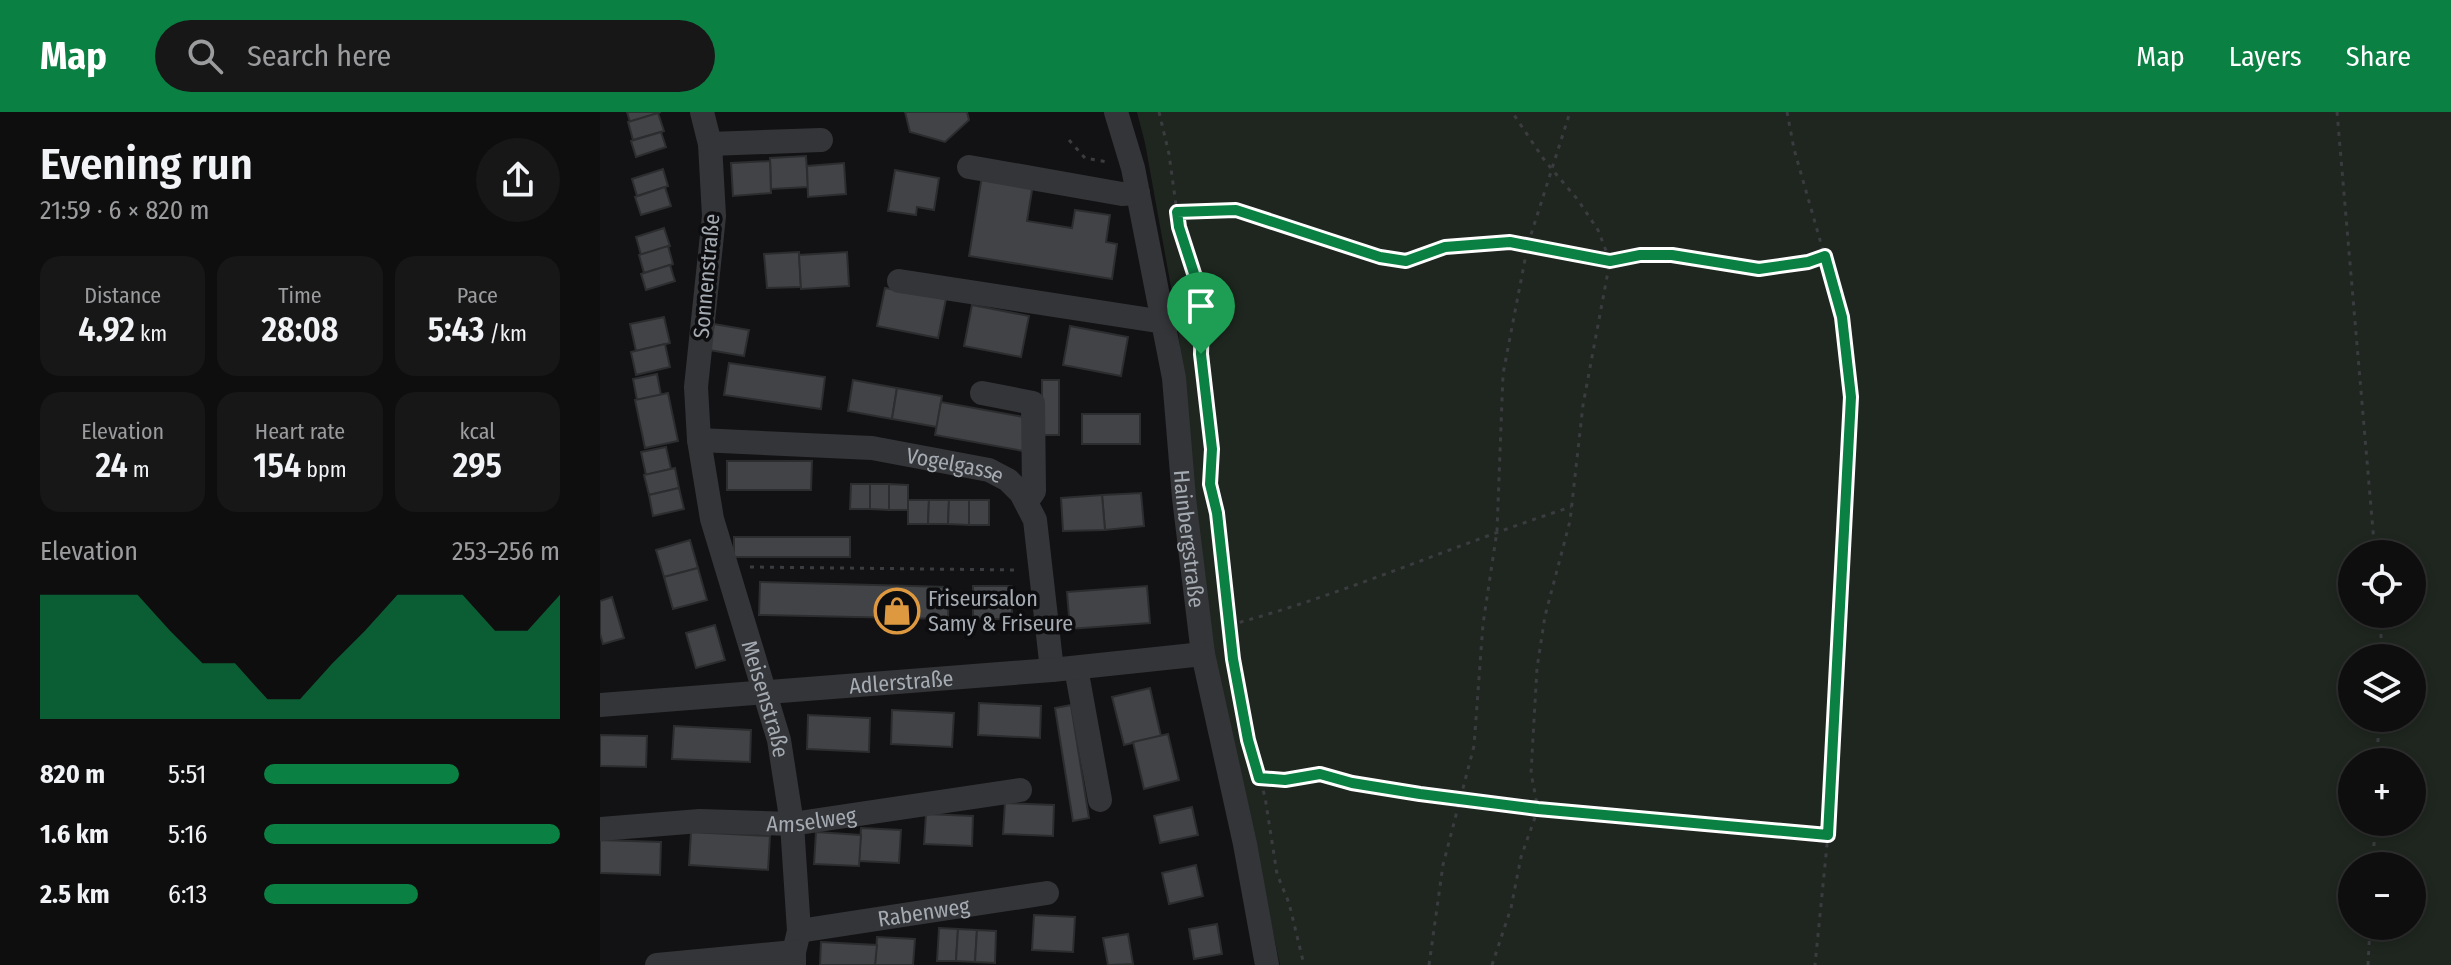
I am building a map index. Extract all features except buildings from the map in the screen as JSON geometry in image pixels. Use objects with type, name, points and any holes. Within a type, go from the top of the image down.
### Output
[{"type":"street","name":"Sonnenstraße","points":[[699,440],[696,387],[714,216],[710,144],[702,112]]},
{"type":"street","name":"Hainbergstraße","points":[[1116,112],[1138,193],[1174,378],[1184,498],[1203,654],[1245,844],[1267,965]]},
{"type":"street","points":[[710,144],[821,140]]},
{"type":"street","points":[[969,167],[1122,194],[1138,193]]},
{"type":"street","points":[[899,281],[1164,322]]},
{"type":"street","points":[[982,393],[1033,403],[1034,491],[1027,501]]},
{"type":"street","name":"Vogelgasse","points":[[699,440],[872,448],[989,470],[1008,480],[1027,501],[1035,520],[1041,570],[1100,800]]},
{"type":"street","name":"Meisenstraße","points":[[699,440],[712,519],[779,740],[792,824],[795,949]]},
{"type":"street","name":"Adlerstraße","points":[[600,705],[1064,669],[1203,654]]},
{"type":"street","name":"Amselweg","points":[[600,829],[700,821],[792,824],[1020,790]]},
{"type":"street","name":"Rabenweg","points":[[657,965],[795,949],[1047,893]]},
{"type":"path","points":[[1159,112],[1169,154],[1179,227],[1200,292],[1201,354],[1212,449],[1210,484],[1217,513],[1248,740],[1265,797],[1277,874],[1289,903],[1304,965]]},
{"type":"path","points":[[1492,965],[1511,908],[1521,857],[1538,809],[1531,773],[1537,668],[1545,616],[1572,507],[1583,405],[1610,261],[1598,230],[1512,112]]},
{"type":"path","points":[[1429,965],[1443,865],[1474,746],[1483,624],[1497,531],[1503,374],[1528,244],[1570,112]]},
{"type":"path","points":[[1787,112],[1794,149],[1842,317],[1851,397],[1828,835],[1815,965]]},
{"type":"path","points":[[2337,112],[2374,540]]},
{"type":"path","points":[[1069,140],[1085,158],[1115,163]]},
{"type":"path","points":[[1177,212],[1236,210],[1380,257],[1406,261],[1445,247],[1510,242],[1610,261],[1640,255],[1672,255],[1759,269],[1808,262],[1825,256]]},
{"type":"path","points":[[1230,625],[1298,607],[1497,531],[1572,507]]},
{"type":"path","points":[[726,567],[1041,570]]},
{"type":"path","points":[[1259,778],[1285,780],[1320,774],[1352,783],[1538,809],[1828,835]]},
{"type":"path","points":[[2368,965],[2369,940]]},
{"type":"shaded area","points":[[1137,112],[2451,112],[2451,965],[1280,965],[1247,810],[1216,693],[1177,320]]},
{"type":"place","name":"Friseursalon Samy & Friseure","points":[[897,611]]},
{"type":"route","points":[[1236,210],[1380,257],[1406,261],[1445,247],[1510,242],[1610,261],[1640,255],[1672,255],[1759,269],[1808,262],[1825,256],[1842,317],[1851,397],[1828,835],[1538,809],[1420,794],[1352,783],[1320,774],[1285,780],[1259,778],[1248,740],[1233,659],[1217,513],[1210,484],[1212,449],[1201,354],[1200,292],[1177,212],[1236,210]]}]
